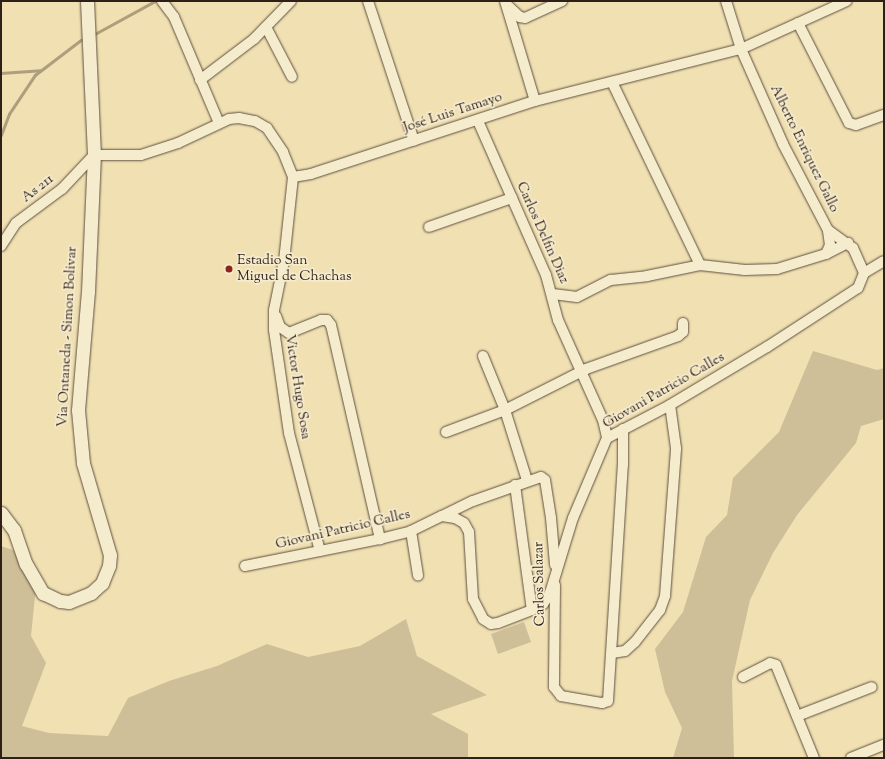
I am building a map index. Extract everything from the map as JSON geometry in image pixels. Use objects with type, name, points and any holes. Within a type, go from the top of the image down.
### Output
[{"type":"street","name":"Via Ontaneda - Simon Bolivar","points":[[1,513],[14,530],[26,564],[43,593],[60,601],[70,602],[91,594],[102,583],[109,566],[110,555],[83,463],[78,410],[88,292],[94,155],[87,1]]},
{"type":"street","points":[[162,1],[174,17],[219,123]]},
{"type":"street","points":[[200,80],[240,51],[291,1]]},
{"type":"street","points":[[368,1],[414,141]]},
{"type":"street","points":[[506,2],[520,17],[526,18],[562,1]]},
{"type":"street","name":"Alberto Enriquez Gallo","points":[[726,1],[741,49],[783,144],[828,230],[848,243],[859,260],[864,273]]},
{"type":"street","name":"José Luis Tamayo","points":[[293,177],[478,121],[535,100],[741,49],[847,1]]},
{"type":"street","points":[[506,2],[535,100]]},
{"type":"street","points":[[798,23],[849,123],[856,125],[884,115]]},
{"type":"street","points":[[266,27],[292,77]]},
{"type":"street","points":[[612,82],[700,265]]},
{"type":"street","points":[[94,155],[141,156],[178,143],[219,123],[239,118],[255,121],[267,128],[283,152],[293,177]]},
{"type":"street","name":"Carlos Delfin Diaz","points":[[478,121],[553,294],[576,297],[611,280],[647,276],[700,265],[745,270],[777,269],[826,254],[848,243]]},
{"type":"street","name":"As 211","points":[[1,246],[16,223],[62,190],[94,155]]},
{"type":"street","name":"Victor Hugo Sosa","points":[[293,177],[284,261],[274,310],[275,353],[289,434],[320,551]]},
{"type":"street","points":[[428,227],[512,198]]},
{"type":"street","points":[[826,254],[830,245],[828,230]]},
{"type":"street","points":[[864,273],[884,261]]},
{"type":"street","name":"Giovani Patricio Calles","points":[[245,566],[380,539],[411,531],[442,516],[464,523],[469,532],[473,599],[483,618],[491,624],[498,623],[532,610],[543,604],[550,593],[555,570],[572,518],[607,438],[670,405],[767,347],[853,292],[858,288],[864,273]]},
{"type":"street","points":[[553,294],[558,320],[582,372],[607,438]]},
{"type":"street","points":[[274,310],[280,328],[284,332],[289,333],[321,320],[327,320],[330,324],[380,539]]},
{"type":"street","points":[[446,432],[505,410],[582,372],[678,336],[683,332],[683,323]]},
{"type":"street","points":[[442,516],[527,480],[505,410],[483,356]]},
{"type":"street","points":[[623,429],[623,465],[612,653],[625,651],[635,642],[660,610],[666,596],[676,448],[670,405]]},
{"type":"street","name":"Carlos Salazar","points":[[527,480],[542,477],[545,480],[551,518],[555,570],[554,687],[557,692],[561,696],[602,703],[608,701],[612,653]]},
{"type":"street","points":[[515,485],[532,610]]},
{"type":"street","points":[[411,531],[418,574]]},
{"type":"street","points":[[742,677],[770,663],[775,664],[814,758]]},
{"type":"street","points":[[797,716],[872,687]]},
{"type":"street","points":[[851,758],[884,745]]},
{"type":"shaded area","points":[[813,351],[877,370],[884,368],[884,419],[861,426],[856,443],[797,515],[773,553],[750,600],[732,681],[734,758],[673,758],[682,728],[665,692],[655,649],[683,612],[706,537],[727,515],[733,478],[779,432]]},
{"type":"shaded area","points":[[1,546],[13,550],[36,586],[31,636],[46,663],[22,726],[49,733],[108,736],[128,698],[169,681],[217,666],[267,644],[308,657],[360,646],[406,619],[417,656],[487,695],[431,714],[468,734],[468,758],[1,758]]},
{"type":"shaded area","points":[[524,622],[531,642],[498,654],[491,634]]},
{"type":"waterway","points":[[93,35],[155,1]]},
{"type":"waterway","points":[[1,135],[9,114],[35,75],[81,40]]},
{"type":"waterway","points":[[1,73],[40,70]]},
{"type":"place","name":"Estadio San Miguel de Chachas","points":[[229,269]]}]
